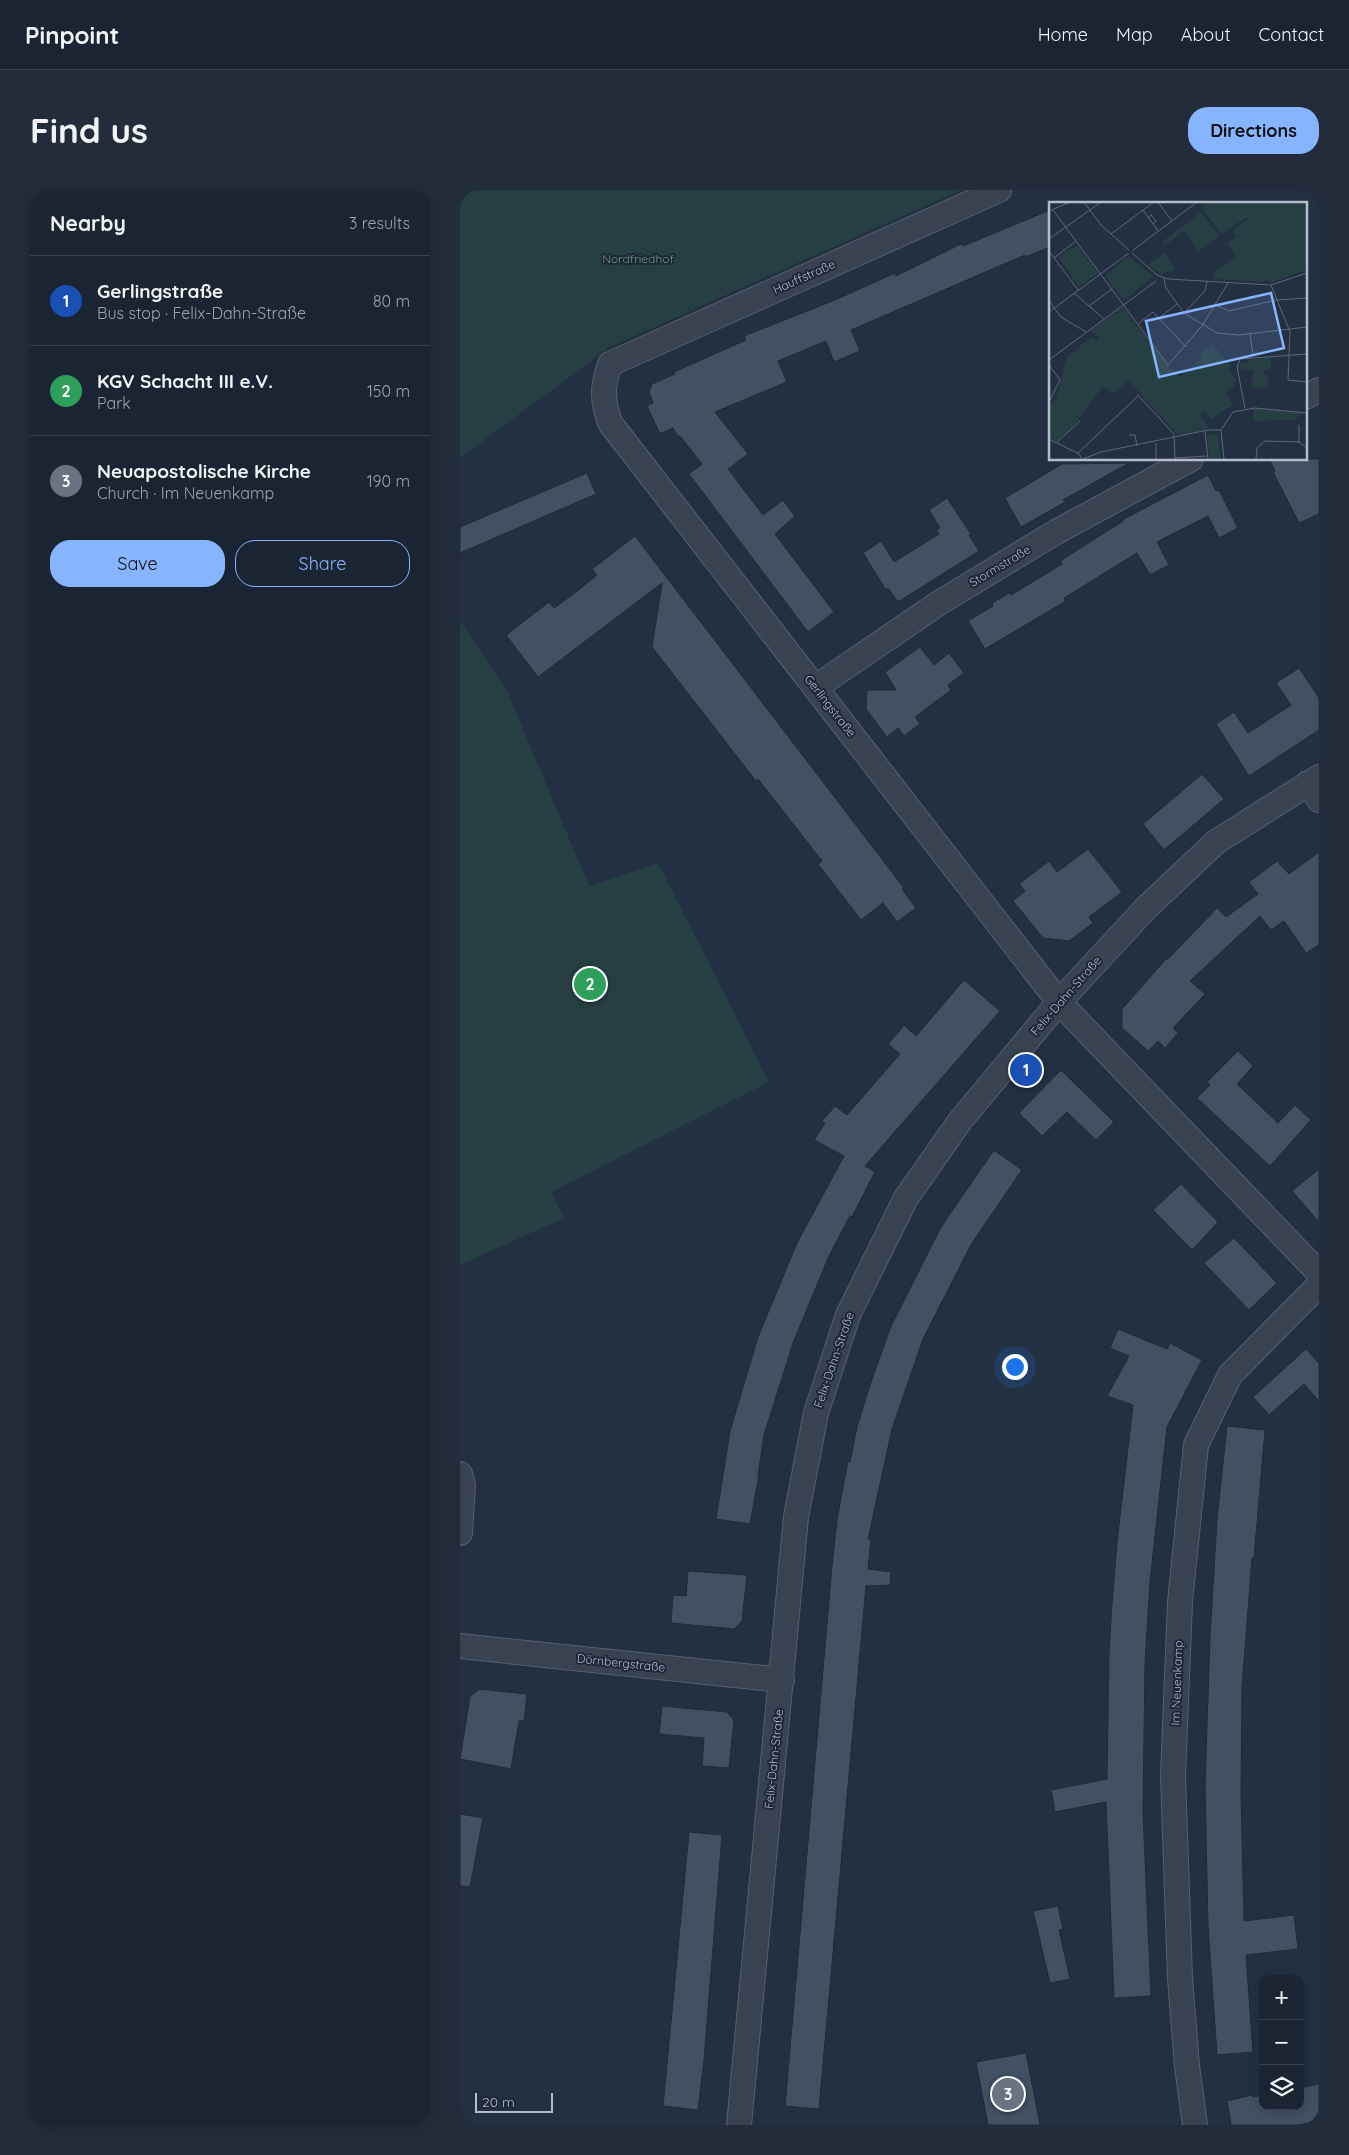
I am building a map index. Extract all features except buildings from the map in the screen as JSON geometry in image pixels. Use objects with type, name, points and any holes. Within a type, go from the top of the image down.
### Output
[{"type":"street","name":"Hauffstraße","points":[[610,364],[999,190]]},
{"type":"street","name":"Gerlingstraße","points":[[610,364],[603,385],[604,407],[610,422],[1059,1002],[1319,1273]]},
{"type":"street","points":[[1306,396],[1319,390]]},
{"type":"street","name":"Stormstraße","points":[[816,687],[939,603],[1056,532],[1189,460]]},
{"type":"street","name":"Felix-Dahn-Straße","points":[[739,2125],[796,1517],[816,1413],[848,1316],[906,1198],[960,1121],[1059,1002],[1146,908],[1216,842],[1315,787]]},
{"type":"street","name":"Im Neuenkamp","points":[[1195,2125],[1187,2066],[1180,1979],[1173,1776],[1180,1602],[1196,1445],[1230,1375],[1319,1285]]},
{"type":"street","points":[[460,1474],[463,1485],[460,1533]]},
{"type":"street","name":"Dörnbergstraße","points":[[460,1646],[782,1680]]},
{"type":"green space","name":"Nordfriedhof","points":[[460,190],[961,190],[610,347],[460,458]]},
{"type":"green space","points":[[460,620],[507,691],[589,886],[658,863],[769,1082],[551,1192],[564,1218],[460,1265]]},
{"type":"place","name":"KGV Schacht III e.V.","points":[[590,984]]},
{"type":"place","name":"Gerlingstraße","points":[[1026,1070]]},
{"type":"place","name":"Neuapostolische Kirche","points":[[1008,2094]]}]
